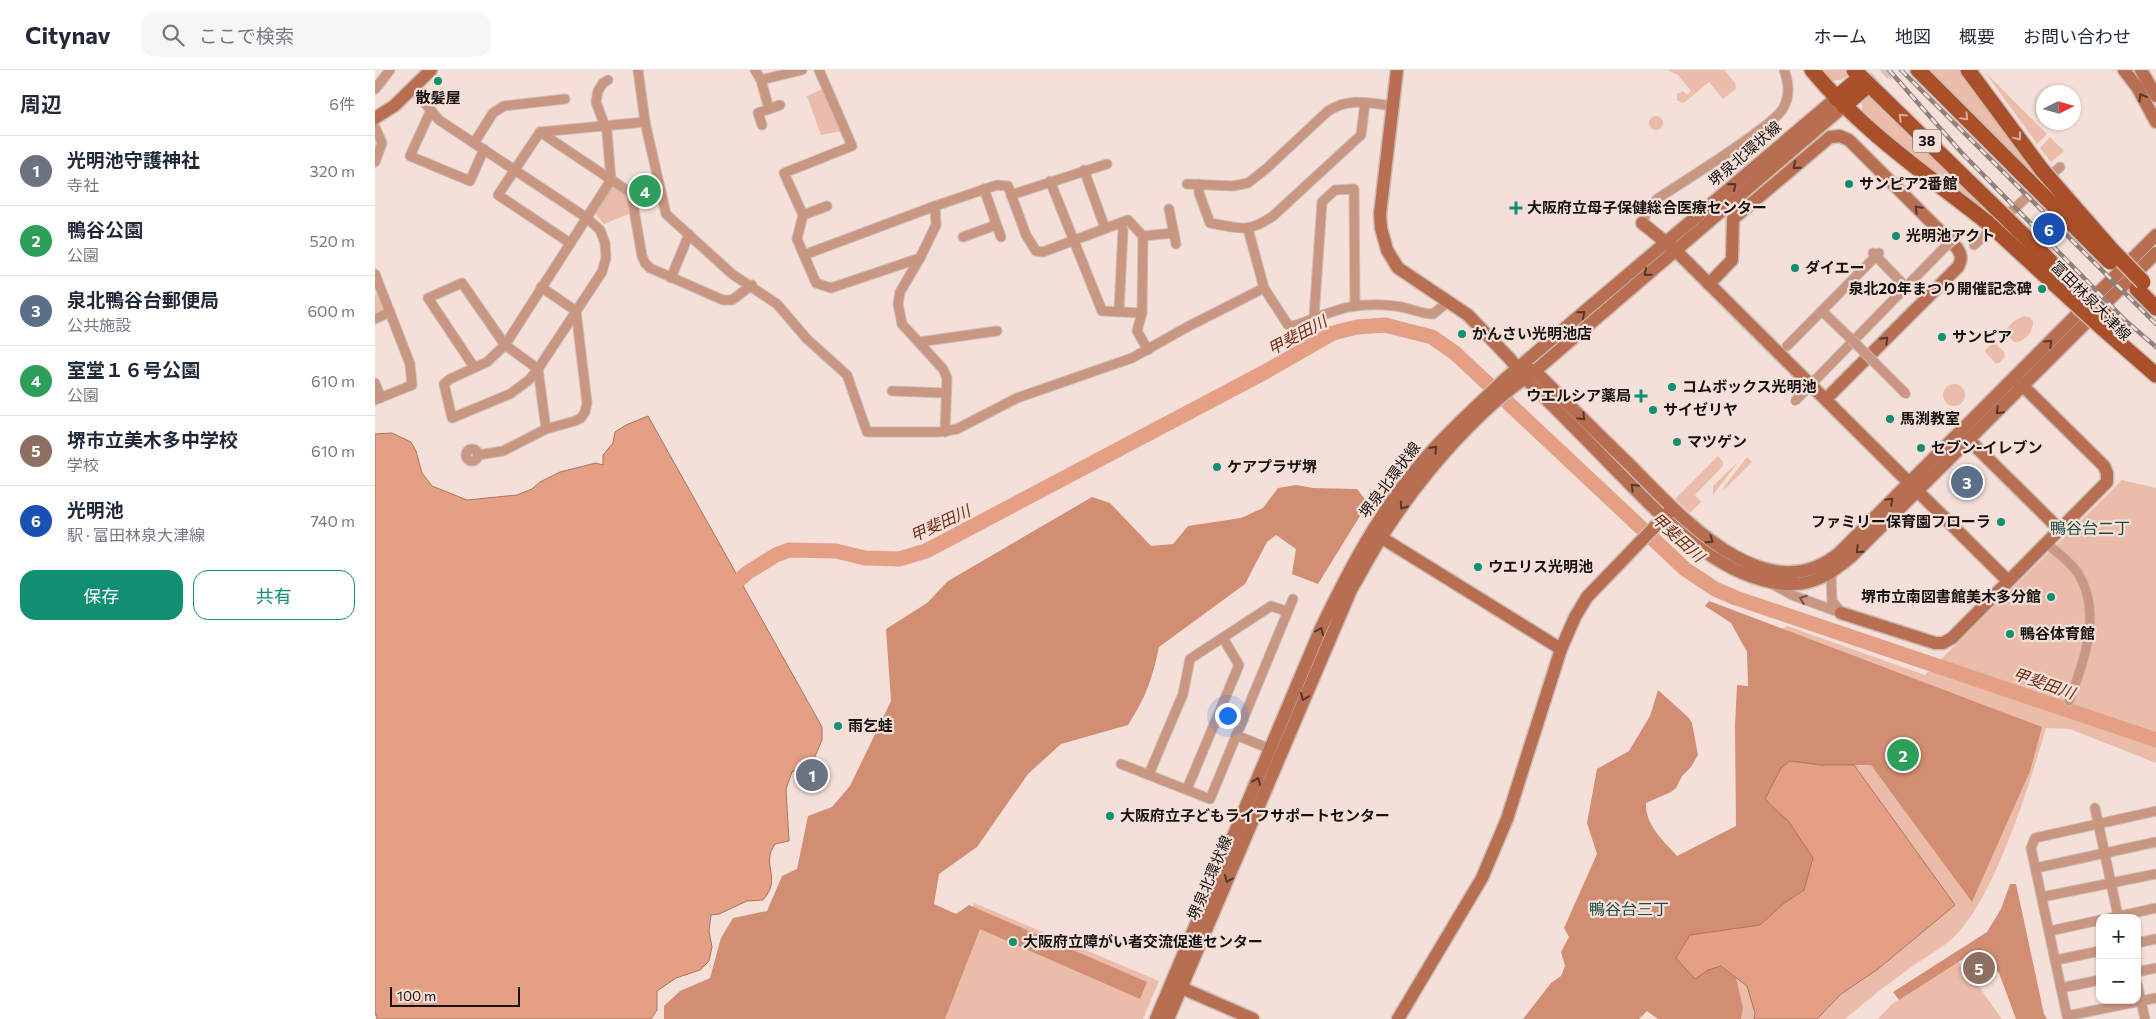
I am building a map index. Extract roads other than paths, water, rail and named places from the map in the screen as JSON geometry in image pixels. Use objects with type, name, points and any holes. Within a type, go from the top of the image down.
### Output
[{"type":"main road","points":[[1811,70],[1840,102],[1899,156],[1988,223],[2104,322],[2156,376]]},
{"type":"main road","points":[[1918,70],[2030,182],[2140,286],[2156,295]]},
{"type":"main road","points":[[1968,70],[2042,170],[2111,249],[2156,308]]},
{"type":"main road","name":"富田林泉大津線","points":[[1840,102],[1859,79],[2000,212],[2104,322],[2156,365]]},
{"type":"street","points":[[375,89],[390,70]]},
{"type":"street","points":[[375,118],[394,106],[431,70]]},
{"type":"street","points":[[638,70],[645,122],[665,214],[732,274],[777,304],[807,339],[847,375],[867,432],[945,432],[957,429],[1017,398],[1108,367],[1148,350],[1189,326],[1264,288]]},
{"type":"street","points":[[755,70],[761,80],[769,109]]},
{"type":"street","points":[[761,80],[801,70]]},
{"type":"street","points":[[819,70],[852,146],[784,173],[803,215],[797,238],[816,283],[831,288],[920,258]]},
{"type":"street","points":[[1397,70],[1380,214],[1383,238],[1392,260],[1399,268],[1468,315],[1526,372],[1664,516],[1703,551],[1735,569],[1792,595],[1935,643],[1943,643],[1951,638],[2107,482],[2105,466],[2019,382]]},
{"type":"street","points":[[1784,70],[1788,81],[1787,96],[1782,110],[1765,126],[1734,149],[1657,199],[1648,210],[1642,223],[1670,246],[1709,284],[2007,580]]},
{"type":"street","points":[[2141,70],[2156,96]]},
{"type":"street","points":[[2127,71],[2156,122]]},
{"type":"street","points":[[413,89],[439,120],[515,169],[587,218],[594,223],[603,237],[606,258],[602,272],[529,380],[510,394],[452,418],[444,384],[450,379],[487,362],[505,345],[541,287],[587,218],[611,180],[607,132],[596,102],[596,97],[603,83],[608,80]]},
{"type":"street","points":[[474,143],[493,113],[503,106],[565,99]]},
{"type":"street","points":[[1187,184],[1233,186],[1248,183],[1338,104],[1349,102],[1393,106]]},
{"type":"street","name":"堺泉北環状線","points":[[1156,1019],[1176,986],[1330,636],[1377,535],[1417,468],[1456,425],[1526,372],[1670,246],[1840,102]]},
{"type":"street","points":[[1199,184],[1199,193],[1210,223],[1248,229],[1273,216],[1361,135],[1365,103]]},
{"type":"street","points":[[762,125],[758,113],[780,104]]},
{"type":"street","points":[[431,110],[410,156],[470,182],[484,149]]},
{"type":"street","points":[[570,243],[498,195],[540,132],[645,122]]},
{"type":"street","points":[[375,127],[382,143],[375,162]]},
{"type":"street","points":[[540,132],[631,193],[642,256],[650,268],[723,300],[732,300],[751,285]]},
{"type":"street","points":[[1709,284],[1732,260],[1733,219],[1830,137],[1839,136],[1849,140],[1957,248],[1961,254],[1961,261],[1958,267],[1826,399]]},
{"type":"street","points":[[1011,195],[1083,170],[1107,164]]},
{"type":"street","points":[[1974,246],[2060,167]]},
{"type":"street","points":[[1083,170],[1105,228]]},
{"type":"street","points":[[1050,181],[1102,312],[1119,311],[1142,314]]},
{"type":"street","points":[[804,255],[984,189],[997,185],[1008,186],[1026,235],[1036,251],[1043,252],[1128,220],[1143,236],[1142,314],[1137,331],[1148,350]]},
{"type":"street","points":[[984,189],[1001,237]]},
{"type":"street","points":[[1314,317],[1323,202],[1335,190],[1354,189],[1355,305]]},
{"type":"street","points":[[2074,196],[2065,205],[2119,263]]},
{"type":"street","points":[[803,215],[827,206]]},
{"type":"street","points":[[935,206],[936,225],[920,258],[900,292],[898,304],[902,324],[943,369],[947,378],[945,432]]},
{"type":"street","points":[[1169,209],[1176,244]]},
{"type":"street","points":[[1119,311],[1123,230],[1121,223]]},
{"type":"street","points":[[963,237],[996,225]]},
{"type":"street","points":[[1248,229],[1264,288],[1289,325],[1294,326],[1337,309],[1355,305],[1397,306],[1433,314],[1449,301]]},
{"type":"street","points":[[1143,236],[1174,233]]},
{"type":"street","points":[[671,278],[689,234]]},
{"type":"street","points":[[1767,582],[1804,583],[1831,573],[1851,557],[1969,440],[2019,382],[2156,235]]},
{"type":"street","points":[[1795,401],[1852,340],[1953,239]]},
{"type":"street","points":[[2022,244],[2077,295]]},
{"type":"street","points":[[1664,516],[1702,535],[1725,551],[1747,562],[1770,570],[1790,573],[1816,568],[1831,560],[1909,482],[2156,253]]},
{"type":"street","points":[[1787,346],[1876,254],[1906,287]]},
{"type":"street","points":[[375,383],[378,399],[412,385],[410,364],[390,312],[378,273]]},
{"type":"street","points":[[474,367],[427,298],[462,284],[505,345],[538,369],[546,429]]},
{"type":"street","points":[[478,456],[494,454],[513,448],[546,429],[581,418],[587,403],[576,311],[541,287]]},
{"type":"street","points":[[1821,311],[1906,394]]},
{"type":"street","points":[[375,319],[390,312]]},
{"type":"street","points":[[919,342],[997,331]]},
{"type":"street","points":[[893,391],[946,393]]},
{"type":"street","points":[[1969,440],[2059,529]]},
{"type":"street","points":[[1398,1019],[1482,878],[1507,819],[1561,649],[1575,617],[1587,597],[1664,516]]},
{"type":"street","points":[[1377,535],[1561,649]]},
{"type":"street","name":"堺泉北環状線","points":[[1169,1019],[1176,986],[1270,749],[1321,628],[1346,575],[1377,535]]},
{"type":"street","points":[[2052,548],[2078,573],[2087,590],[2089,636],[2069,701]]},
{"type":"street","points":[[1831,573],[1832,601],[1841,612]]},
{"type":"street","points":[[1121,764],[1210,799],[1286,611],[1293,599]]},
{"type":"street","points":[[1149,774],[1183,694],[1190,659],[1271,606],[1286,611]]},
{"type":"street","points":[[1187,789],[1239,665],[1223,638]]},
{"type":"street","points":[[1236,735],[1270,749]]},
{"type":"street","points":[[2095,808],[2118,914]]},
{"type":"street","points":[[2131,1004],[2099,1014],[2067,1016],[2031,848],[2035,838],[2156,811]]},
{"type":"street","points":[[2036,868],[2156,842]]},
{"type":"street","points":[[2042,898],[2156,874]]},
{"type":"street","points":[[2131,914],[2156,908]]},
{"type":"street","points":[[2050,931],[2096,921]]},
{"type":"street","points":[[2141,942],[2156,939]]},
{"type":"street","points":[[2055,960],[2096,952]]},
{"type":"street","points":[[2141,971],[2156,968]]},
{"type":"street","points":[[2061,988],[2096,981]]},
{"type":"street","points":[[1176,986],[1253,1019]]},
{"type":"street","points":[[2145,1019],[2141,1001],[2156,998]]},
{"type":"waterway","points":[[382,87],[389,78]]},
{"type":"waterway","name":"甲斐田川","points":[[726,592],[747,573],[776,555],[789,550],[836,551],[865,558],[899,559],[926,551],[1265,372],[1333,333],[1357,327],[1385,325],[1432,337],[1455,353],[1685,569],[1715,589],[1736,598],[2156,740]]},
{"type":"tunnel","points":[[1865,88],[1886,70]]},
{"type":"railway","points":[[1889,70],[1961,152],[2126,321],[2156,347]]},
{"type":"railway","points":[[1901,70],[2156,324]]},
{"type":"place","name":"散髪屋","points":[[438,81]]},
{"type":"place","name":"サンピア2番館","points":[[1849,184]]},
{"type":"place","name":"室堂１６号公園","points":[[645,191]]},
{"type":"place","name":"大阪府立母子保健総合医療センター","points":[[1516,208]]},
{"type":"place","name":"光明池","points":[[2049,229]]},
{"type":"place","name":"光明池アクト","points":[[1896,236]]},
{"type":"place","name":"ダイエー","points":[[1795,268]]},
{"type":"place","name":"泉北20年まつり開催記念碑","points":[[2042,289]]},
{"type":"place","name":"かんさい光明池店","points":[[1462,334]]},
{"type":"place","name":"サンピア","points":[[1942,337]]},
{"type":"place","name":"コムボックス光明池","points":[[1672,387]]},
{"type":"place","name":"ウエルシア薬局","points":[[1641,396]]},
{"type":"place","name":"サイゼリヤ","points":[[1653,410]]},
{"type":"place","name":"馬渕教室","points":[[1890,419]]},
{"type":"place","name":"マツゲン","points":[[1677,442]]},
{"type":"place","name":"セブン-イレブン","points":[[1921,448]]},
{"type":"place","name":"ケアプラザ堺","points":[[1217,467]]},
{"type":"place","name":"泉北鴨谷台郵便局","points":[[1967,482]]},
{"type":"place","name":"ファミリー保育園フローラ","points":[[2001,522]]},
{"type":"place","name":"ウエリス光明池","points":[[1478,567]]},
{"type":"place","name":"堺市立南図書館美木多分館","points":[[2051,597]]},
{"type":"place","name":"鴨谷体育館","points":[[2010,634]]},
{"type":"place","name":"雨乞蛙","points":[[838,726]]},
{"type":"place","name":"鴨谷公園","points":[[1903,755]]},
{"type":"place","name":"光明池守護神社","points":[[812,775]]},
{"type":"place","name":"大阪府立子どもライフサポートセンター","points":[[1110,816]]},
{"type":"place","name":"大阪府立障がい者交流促進センター","points":[[1013,942]]},
{"type":"place","name":"堺市立美木多中学校","points":[[1979,968]]},
{"type":"district","name":"鴨谷台二丁","points":[[2090,528]]},
{"type":"district","name":"鴨谷台三丁","points":[[1629,909]]}]
